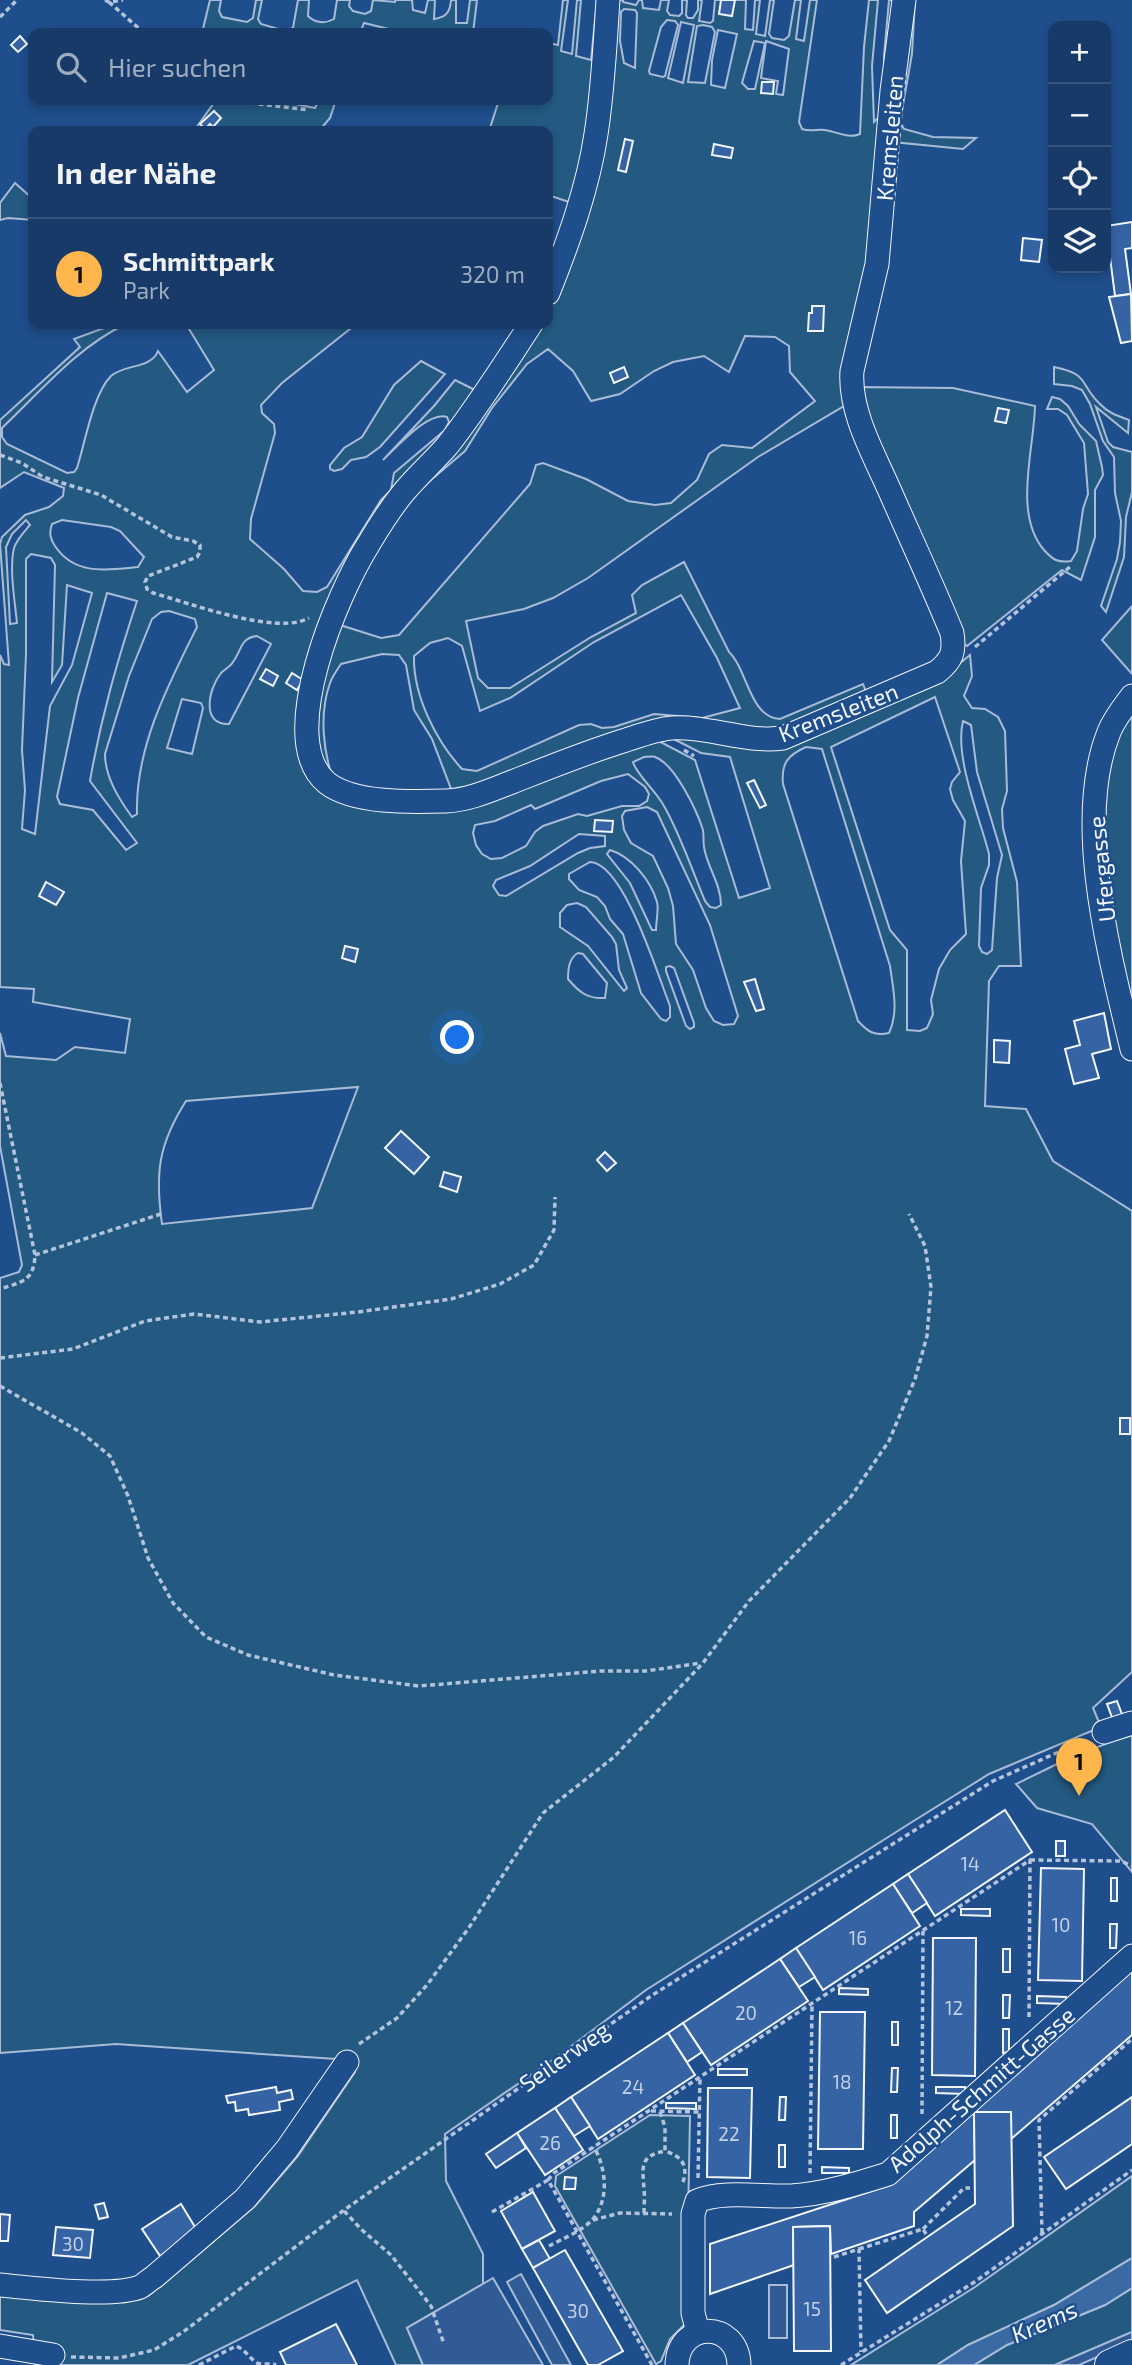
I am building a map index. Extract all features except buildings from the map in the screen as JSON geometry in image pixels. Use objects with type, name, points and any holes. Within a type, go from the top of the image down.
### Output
[{"type":"main road","points":[[1110,2365],[1132,2355]]},
{"type":"street","points":[[553,281],[563,256],[596,134],[608,0]]},
{"type":"street","name":"Kremsleiten","points":[[528,329],[446,446],[403,493],[366,547],[338,602],[319,655],[306,726],[309,750],[316,768],[326,782],[343,792],[376,799],[450,801],[478,794],[597,749],[671,728],[748,739],[783,738],[937,672],[950,662],[954,649],[952,633],[873,451],[851,386],[852,371],[877,264],[892,91],[904,0]]},
{"type":"street","name":"Ufergasse","points":[[1132,696],[1109,730],[1098,768],[1094,810],[1095,857],[1102,904],[1132,1049]]},
{"type":"street","points":[[1104,1732],[1132,1723]]},
{"type":"street","name":"Adolph-Schmitt-Gasse","points":[[690,2201],[714,2197],[809,2194],[846,2187],[888,2174],[1132,1956]]},
{"type":"street","points":[[0,2285],[59,2290],[140,2287],[245,2199],[287,2149],[347,2062]]},
{"type":"street","points":[[690,2201],[693,2313],[698,2332]]},
{"type":"street","points":[[677,2365],[684,2342],[698,2332],[718,2332],[727,2337],[735,2346],[739,2365]]},
{"type":"street","points":[[0,2346],[53,2355]]},
{"type":"path","points":[[0,17],[17,0]]},
{"type":"path","points":[[107,1],[122,0]]},
{"type":"path","points":[[107,1],[138,28]]},
{"type":"path","points":[[268,105],[309,110]]},
{"type":"path","points":[[0,455],[22,463],[43,477],[102,495],[172,537],[200,545],[197,557],[148,576],[145,582],[147,589],[153,593],[254,620],[285,624],[302,621],[338,602]]},
{"type":"path","points":[[954,649],[961,652],[971,650],[1071,566]]},
{"type":"path","points":[[0,1083],[35,1255],[34,1267],[28,1278],[0,1289]]},
{"type":"path","points":[[0,1358],[73,1349],[145,1321],[194,1314],[260,1322],[451,1299],[500,1284],[534,1265],[554,1230],[555,1197]]},
{"type":"path","points":[[35,1255],[164,1213]]},
{"type":"path","points":[[347,2062],[351,2049],[397,2018],[427,1985],[468,1929],[543,1813],[614,1756],[703,1663],[750,1601],[850,1498],[889,1441],[915,1379],[927,1336],[931,1287],[925,1247],[909,1214]]},
{"type":"path","points":[[0,1386],[82,1433],[110,1456],[128,1496],[148,1558],[173,1603],[206,1636],[248,1655],[334,1675],[419,1686],[589,1672],[646,1671],[703,1663]]},
{"type":"path","name":"Seilerweg","points":[[53,2355],[83,2359],[119,2358],[154,2350],[183,2332],[344,2210],[651,1996],[993,1781],[1104,1732]]},
{"type":"path","points":[[1029,2048],[1030,1860]]},
{"type":"path","points":[[492,2212],[548,2180],[593,2147],[1030,1860],[1121,1861],[1132,1866]]},
{"type":"path","points":[[922,2144],[923,1930]]},
{"type":"path","points":[[809,2194],[812,2004]]},
{"type":"path","points":[[1042,2233],[1039,2120],[1132,2039]]},
{"type":"path","points":[[690,2201],[700,2112],[700,2078]]},
{"type":"path","points":[[648,2111],[700,2112]]},
{"type":"path","points":[[660,2112],[665,2127],[666,2151]]},
{"type":"path","points":[[592,2221],[600,2208],[604,2192],[604,2173],[593,2147]]},
{"type":"path","points":[[644,2213],[642,2173],[645,2161],[653,2153],[666,2151],[678,2155],[684,2164],[690,2201]]},
{"type":"path","points":[[841,2365],[973,2283],[1132,2170]]},
{"type":"path","points":[[548,2180],[652,2365]]},
{"type":"path","points":[[834,2257],[924,2232],[964,2188],[970,2188]]},
{"type":"path","points":[[549,2246],[592,2221],[620,2213],[644,2213],[690,2201]]},
{"type":"path","points":[[344,2210],[391,2255],[431,2306],[444,2344]]},
{"type":"path","points":[[859,2249],[861,2351]]},
{"type":"path","points":[[199,2365],[236,2346],[246,2351],[254,2361],[276,2365]]},
{"type":"shaded area","points":[[210,0],[221,0],[219,11],[222,17],[247,22],[253,18],[256,0],[262,0],[258,19],[261,24],[275,28],[203,28]]},
{"type":"shaded area","points":[[298,0],[309,0],[308,16],[324,22],[334,19],[337,0],[350,0],[349,6],[353,11],[365,14],[371,11],[373,0],[412,0],[413,10],[425,13],[428,0],[435,0],[434,19],[447,14],[451,0],[456,0],[456,23],[467,23],[470,0],[477,0],[474,28],[384,28],[364,23],[362,28],[293,28]]},
{"type":"shaded area","points":[[563,0],[568,0],[561,51],[572,54],[577,0],[581,0],[576,56],[591,60],[597,0],[590,133],[572,203],[553,197],[553,126],[491,126],[497,105],[553,105],[553,44],[558,45]]},
{"type":"shaded area","points":[[612,0],[623,0],[636,5],[642,0],[643,8],[659,10],[661,0],[669,0],[667,11],[670,15],[679,16],[682,13],[682,0],[687,0],[686,15],[693,18],[698,10],[698,0],[702,0],[699,21],[710,23],[713,21],[715,0],[746,0],[745,29],[753,30],[755,0],[760,0],[756,34],[765,36],[770,0],[774,0],[769,34],[772,38],[784,40],[789,36],[795,0],[801,0],[796,39],[804,41],[810,0],[817,0],[799,122],[805,130],[825,130],[851,136],[860,134],[869,0],[878,0],[872,66],[874,122],[885,111],[884,56],[889,0],[898,0],[874,233],[868,271],[844,368],[845,391],[849,403],[758,457],[588,578],[553,598],[524,609],[466,621],[478,678],[488,688],[510,688],[591,637],[636,613],[632,595],[642,585],[684,562],[755,702],[770,716],[780,719],[863,684],[868,697],[817,720],[776,733],[748,733],[679,724],[651,727],[601,742],[503,780],[453,794],[432,739],[414,710],[406,665],[399,655],[382,654],[341,664],[330,683],[324,707],[324,733],[334,782],[327,776],[318,760],[312,732],[317,685],[334,628],[358,573],[389,521],[421,479],[444,456],[534,329],[553,329],[553,295],[588,192],[602,128]],"holes":[[[624,9],[635,10],[637,13],[635,68],[624,63],[620,41],[621,12]],[[667,20],[675,21],[678,25],[663,77],[650,74],[649,71],[661,27]],[[681,22],[694,25],[683,83],[668,78]],[[697,26],[712,27],[715,32],[705,83],[688,82]],[[718,30],[737,34],[725,88],[711,85],[712,60]],[[754,41],[765,43],[755,89],[748,89],[742,83]],[[766,41],[789,49],[783,95],[776,94],[778,81],[761,78]],[[745,336],[775,337],[789,346],[790,372],[815,401],[752,448],[722,445],[709,454],[697,480],[671,503],[655,505],[628,501],[586,479],[543,463],[536,465],[530,484],[399,635],[381,638],[340,625],[347,605],[368,566],[412,496],[465,451],[492,408],[527,364],[548,349],[573,371],[591,401],[620,394],[654,371],[673,362],[704,356],[729,372]],[[681,595],[717,658],[740,708],[702,718],[654,714],[614,727],[579,725],[477,771],[462,769],[443,745],[428,717],[417,686],[414,656],[430,643],[448,638],[462,646],[480,711],[510,698],[594,642]]]},
{"type":"shaded area","points":[[915,0],[912,54],[900,122],[904,129],[933,137],[976,138],[963,149],[893,142]]},
{"type":"shaded area","points":[[212,105],[300,105],[315,108],[316,105],[334,105],[330,118],[323,126],[198,126]]},
{"type":"shaded area","points":[[15,183],[28,195],[28,220],[0,220],[0,203]]},
{"type":"shaded area","points":[[101,329],[117,329],[76,357],[2,428],[2,437],[7,444],[67,473],[74,472],[77,468],[94,406],[105,384],[116,372],[150,361],[158,351],[187,392],[214,370],[189,329],[350,329],[282,383],[261,405],[262,413],[274,424],[275,433],[251,519],[250,539],[284,569],[303,591],[317,592],[327,587],[381,500],[391,490],[394,473],[445,430],[449,422],[447,417],[431,419],[422,425],[383,460],[455,380],[477,391],[334,598],[310,771],[422,807],[655,739],[695,760],[739,898],[770,888],[730,757],[701,753],[662,733],[748,745],[943,677],[970,655],[972,676],[964,696],[972,708],[985,709],[998,717],[1005,731],[1007,791],[1002,809],[1003,828],[1017,882],[1021,966],[999,966],[989,981],[985,1106],[1026,1109],[1053,1161],[1132,1211],[1132,1672],[1093,1708],[1101,1727],[989,1774],[646,1990],[557,2057],[445,2134],[446,2181],[483,2254],[483,2284],[407,2328],[423,2365],[396,2365],[357,2280],[188,2365],[35,2365],[33,2335],[0,2330],[0,2294],[160,2287],[255,2206],[298,2156],[355,2072],[336,2059],[116,2044],[0,2053],[0,1278],[19,1272],[22,1265],[0,1146],[0,1033],[6,1056],[56,1060],[75,1047],[125,1053],[130,1019],[33,1002],[34,989],[0,987],[0,655],[4,664],[9,665],[0,544],[2,537],[25,515],[49,507],[63,496],[64,488],[24,472],[0,488],[0,420],[80,347],[74,339]],"holes":[[[26,520],[30,525],[14,548],[12,566],[17,623],[10,624],[6,547],[12,534]],[[62,520],[111,527],[120,531],[144,557],[138,567],[103,570],[82,567],[63,556],[53,543],[52,524]],[[31,554],[51,558],[55,565],[52,682],[62,665],[67,585],[92,593],[72,665],[50,706],[35,834],[22,829],[25,790],[22,750],[26,559]],[[107,593],[137,601],[110,690],[90,781],[137,843],[126,850],[93,810],[60,804],[57,797],[78,698]],[[169,611],[195,619],[197,627],[175,671],[147,741],[141,765],[137,814],[132,817],[110,779],[105,754],[129,676],[152,619],[161,612]],[[257,636],[271,644],[229,724],[220,723],[214,719],[211,712],[213,687],[247,639]],[[935,697],[960,772],[950,789],[965,821],[961,861],[966,934],[950,950],[939,969],[931,1000],[933,1014],[927,1028],[920,1031],[907,1030],[907,950],[890,930],[831,747]],[[182,699],[201,703],[203,708],[192,754],[167,748]],[[963,721],[971,725],[977,772],[1002,855],[997,878],[992,950],[987,954],[982,952],[979,946],[981,888],[989,865],[989,854],[969,788],[962,752]],[[806,747],[822,749],[890,966],[895,1008],[889,1033],[872,1032],[858,1021],[783,784],[783,770],[795,753]],[[644,757],[663,761],[684,789],[703,830],[706,854],[720,897],[721,905],[716,908],[710,907],[705,901],[670,817],[633,762]],[[628,774],[645,787],[649,794],[647,801],[639,806],[622,806],[587,816],[578,814],[543,826],[535,832],[526,846],[502,858],[491,859],[482,854],[473,833],[475,825],[495,821],[531,805],[535,809],[601,781]],[[647,807],[657,812],[710,925],[738,1016],[734,1024],[723,1025],[714,1021],[706,1008],[693,970],[676,944],[673,906],[668,888],[653,856],[631,843],[624,830],[622,816],[625,811]],[[579,834],[605,836],[605,846],[578,853],[506,896],[499,895],[493,886],[496,880],[530,866]],[[610,850],[633,864],[650,886],[658,905],[656,930],[652,930],[630,883],[607,854]],[[590,862],[603,867],[615,881],[638,923],[670,1006],[670,1017],[666,1021],[661,1019],[641,993],[623,934],[610,919],[605,906],[597,897],[579,890],[569,879],[569,874]],[[577,903],[586,907],[612,937],[616,944],[619,970],[627,988],[624,991],[588,946],[560,927],[560,913],[567,905]],[[578,953],[583,954],[607,983],[605,998],[584,994],[568,979],[573,958]],[[666,967],[674,968],[694,1023],[694,1027],[690,1029],[686,1026],[666,971]],[[358,1087],[312,1208],[162,1224],[159,1175],[169,1132],[186,1101]]]},
{"type":"shaded area","points":[[421,361],[445,374],[380,447],[366,457],[351,460],[342,469],[330,469],[330,465],[344,448],[362,437],[394,385]]},
{"type":"shaded area","points":[[1054,367],[1079,377],[1103,407],[1129,420],[1128,433],[1096,407],[1108,442],[1113,447],[1132,452],[1132,492],[1126,517],[1124,557],[1106,612],[1101,606],[1120,542],[1121,521],[1115,493],[1114,457],[1103,441],[1082,390],[1054,384]]},
{"type":"shaded area","points":[[857,387],[953,388],[1035,406],[1028,481],[1029,519],[1044,550],[1056,560],[1066,562],[1071,561],[1077,551],[1088,494],[1084,443],[1067,415],[1058,409],[1047,409],[1052,397],[1060,399],[1096,441],[1103,475],[1095,490],[1095,537],[1081,580],[1062,570],[967,646],[961,643]]},
{"type":"shaded area","points":[[1132,606],[1132,674],[1102,640]]},
{"type":"shaded area","points":[[1132,713],[1132,1015],[1107,874],[1104,801],[1108,767],[1117,735]]},
{"type":"shaded area","points":[[1132,1733],[1132,1872],[1092,1824],[1037,1808],[1016,1784]]},
{"type":"shaded area","points":[[650,2115],[690,2116],[686,2323],[670,2339],[661,2361],[656,2364],[555,2186],[556,2176]]},
{"type":"shaded area","points":[[1132,2176],[1132,2258],[1054,2305],[968,2345],[937,2365],[851,2365],[975,2287]]},
{"type":"shaded area","points":[[521,2274],[571,2365],[552,2365],[507,2282]]},
{"type":"shaded area","points":[[493,2278],[543,2365],[423,2365],[407,2328]]},
{"type":"shaded area","points":[[769,2285],[787,2285],[787,2338],[769,2338]]},
{"type":"shaded area","points":[[1132,2288],[1132,2332],[1055,2365],[974,2365],[1007,2345],[1105,2305]]},
{"type":"shaded area","points":[[1132,2332],[1132,2342],[1079,2365],[1055,2365]]},
{"type":"water","name":"Krems","points":[[1132,2258],[1132,2288],[1105,2305],[1007,2345],[974,2365],[937,2365],[968,2345],[1054,2305]]},
{"type":"place","name":"Schmittpark","points":[[1079,1796]]}]
